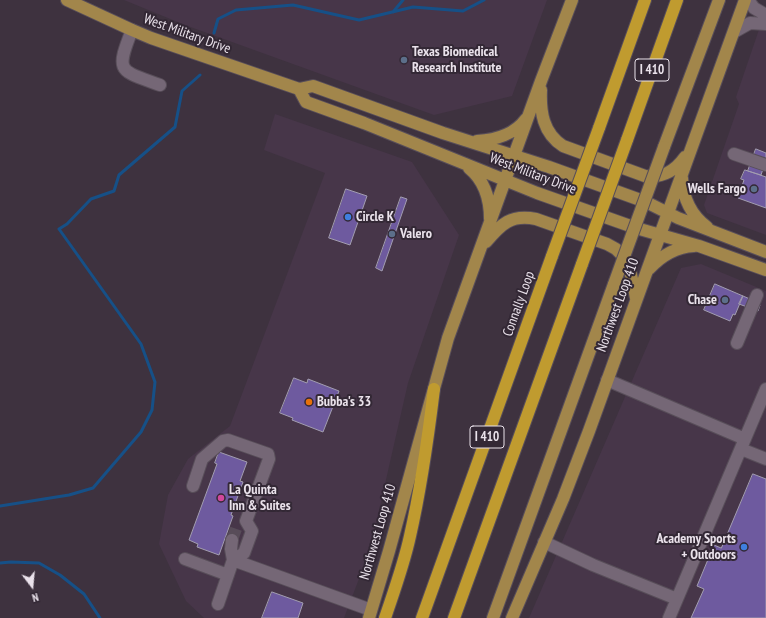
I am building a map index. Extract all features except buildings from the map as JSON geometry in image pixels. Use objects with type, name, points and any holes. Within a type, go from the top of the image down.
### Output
[{"type":"highway","name":"Connally Loop","points":[[422,618],[645,0]]},
{"type":"highway","name":"I 410","points":[[454,618],[677,0]]},
{"type":"highway","points":[[385,618],[403,565],[410,537],[427,447],[434,388]]},
{"type":"main road","name":"West Military Drive","points":[[67,0],[132,30],[299,89],[313,86],[443,133],[472,141],[646,202],[683,220],[766,252]]},
{"type":"main road","name":"Northwest Loop 410","points":[[370,614],[448,338],[572,0]]},
{"type":"main road","points":[[493,618],[664,146],[719,0]]},
{"type":"main road","name":"Northwest Loop 410","points":[[512,618],[576,465],[745,0]]},
{"type":"main road","points":[[542,81],[542,113],[545,126],[554,139],[569,148],[645,176],[652,176],[663,175],[677,167],[693,144]]},
{"type":"main road","name":"West Military Drive","points":[[299,89],[306,102],[364,123],[506,181],[636,228],[699,246],[766,270]]},
{"type":"main road","points":[[472,141],[487,140],[506,135],[520,126],[530,113]]},
{"type":"main road","points":[[457,161],[472,171],[483,185],[488,198],[490,223]]},
{"type":"main road","points":[[682,175],[686,197],[693,213],[702,223],[719,234]]},
{"type":"main road","points":[[481,249],[496,230],[507,221],[522,217],[536,219],[607,244],[616,249],[623,256],[629,267],[634,283],[636,301]]},
{"type":"main road","points":[[646,275],[652,266],[666,254],[688,246],[699,246]]},
{"type":"lane","points":[[748,0],[754,8],[761,13],[766,14]]},
{"type":"lane","points":[[734,32],[750,23],[766,24]]},
{"type":"lane","points":[[132,30],[121,60],[124,69],[130,75],[160,85]]},
{"type":"lane","points":[[734,154],[766,165]]},
{"type":"lane","points":[[737,344],[757,296]]},
{"type":"lane","points":[[607,380],[743,444],[766,459]]},
{"type":"lane","points":[[669,618],[766,389]]},
{"type":"lane","points":[[193,486],[202,459],[222,441],[228,440],[268,454],[269,459],[242,523],[252,531],[244,553],[233,560]]},
{"type":"lane","points":[[218,604],[233,560],[231,549],[232,540]]},
{"type":"lane","points":[[544,542],[593,565],[677,599]]},
{"type":"lane","points":[[185,559],[228,575]]},
{"type":"lane","points":[[233,560],[370,614]]},
{"type":"shaded area","name":"Texas Biomedical Research Institute","points":[[124,0],[547,0],[512,96],[434,115],[185,25]]},
{"type":"shaded area","points":[[766,9],[766,235],[707,213],[704,205],[739,104],[736,97]]},
{"type":"shaded area","points":[[275,114],[412,162],[459,235],[408,383],[370,550],[344,618],[204,618],[186,601],[159,544],[168,495],[188,459],[230,426],[325,173],[264,150]]},
{"type":"shaded area","points":[[701,264],[766,291],[766,618],[529,618],[681,268]]},
{"type":"waterway","points":[[393,12],[403,0]]},
{"type":"waterway","points":[[214,33],[218,19],[236,10],[293,5],[359,20],[413,7],[463,11],[484,0]]},
{"type":"waterway","points":[[0,506],[69,495],[93,488],[141,432],[152,410],[155,382],[141,344],[59,229],[67,224],[91,199],[114,191],[119,175],[175,127],[182,91],[200,75]]},
{"type":"waterway","points":[[0,563],[39,563],[60,575],[84,594],[100,618]]},
{"type":"tunnel","points":[[232,540],[237,526]]},
{"type":"place","name":"Texas Biomedical Research Institute","points":[[404,60]]},
{"type":"place","name":"Wells Fargo","points":[[754,189]]},
{"type":"place","name":"Circle K","points":[[348,217]]},
{"type":"place","name":"Valero","points":[[392,234]]},
{"type":"place","name":"Chase","points":[[725,300]]},
{"type":"place","name":"Bubba's 33","points":[[309,402]]},
{"type":"place","name":"La Quinta Inn & Suites","points":[[221,498]]},
{"type":"place","name":"Academy Sports + Outdoors","points":[[744,547]]}]
